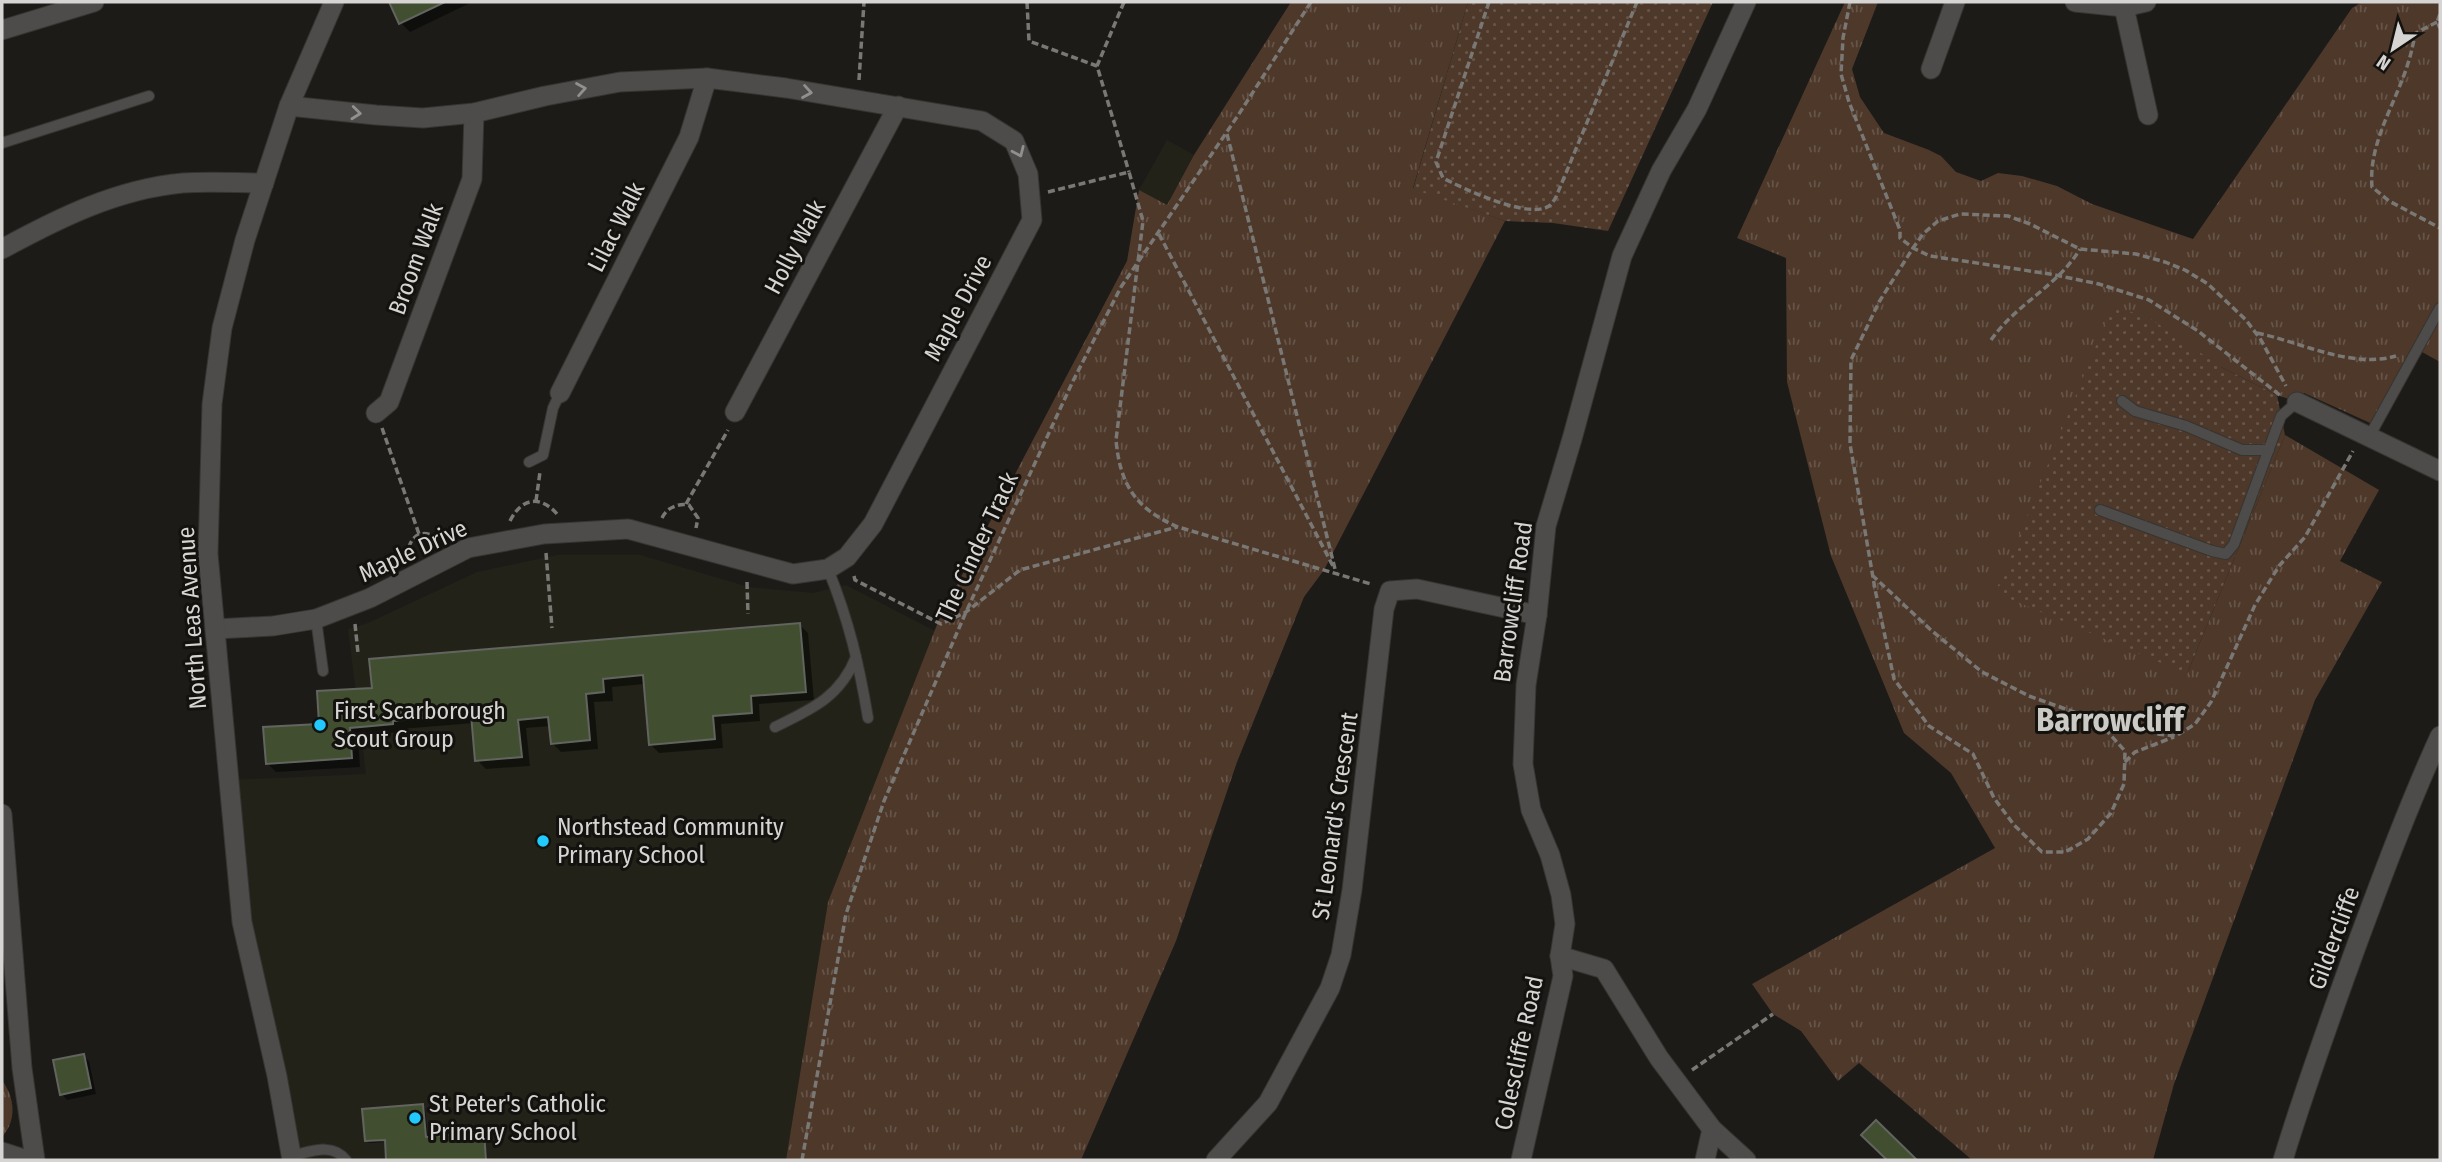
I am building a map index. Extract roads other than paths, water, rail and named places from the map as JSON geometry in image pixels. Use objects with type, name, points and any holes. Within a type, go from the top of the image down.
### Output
[{"type":"street","points":[[2,30],[94,2]]},
{"type":"street","name":"North Leas Avenue","points":[[291,1158],[277,1076],[242,922],[208,554],[212,404],[222,328],[246,240],[289,106],[334,2]]},
{"type":"street","name":"Barrowcliff Road","points":[[1560,956],[1565,924],[1561,895],[1550,855],[1531,810],[1523,764],[1526,685],[1537,615],[1546,526],[1573,439],[1622,256],[1661,171],[1697,110],[1746,2]]},
{"type":"street","points":[[1931,69],[1955,2]]},
{"type":"street","points":[[2076,2],[2124,7],[2146,2]]},
{"type":"street","points":[[2124,7],[2148,115]]},
{"type":"street","name":"Maple Drive","points":[[215,629],[316,620],[370,598],[468,548],[544,534],[628,529],[793,574],[828,569],[847,557],[873,524],[1032,220],[1028,174],[1014,141],[982,121],[898,106],[707,78],[620,82],[474,113],[423,118],[376,116],[289,106]]},
{"type":"street","name":"Lilac Walk","points":[[560,393],[689,137],[707,78]]},
{"type":"street","name":"Holly Walk","points":[[735,412],[898,106]]},
{"type":"street","name":"Broom Walk","points":[[376,413],[390,402],[472,179],[474,113]]},
{"type":"street","points":[[2,249],[52,222],[132,191],[184,183],[264,183]]},
{"type":"street","points":[[2298,402],[2440,471]]},
{"type":"street","name":"St Leonard's Crescent","points":[[1216,1160],[1268,1102],[1330,988],[1341,955],[1352,890],[1384,609],[1390,591],[1417,589],[1537,615]]},
{"type":"street","name":"Gildercliffe","points":[[2283,1160],[2307,1080],[2363,927],[2414,793],[2440,736]]},
{"type":"street","points":[[2,814],[22,1068],[35,1160]]},
{"type":"street","points":[[1560,956],[1604,969],[1659,1058],[1712,1129],[1746,1160]]},
{"type":"street","name":"Colescliffe Road","points":[[1521,1160],[1563,976],[1560,956]]},
{"type":"street","points":[[2,1061],[22,1068]]},
{"type":"street","points":[[1704,1160],[1712,1129]]},
{"type":"street","points":[[2,1152],[27,1160]]},
{"type":"lane","points":[[2,143],[149,96]]},
{"type":"lane","points":[[2366,435],[2440,308]]},
{"type":"lane","points":[[529,461],[542,455],[553,408],[560,393]]},
{"type":"lane","points":[[2122,401],[2135,411],[2186,426],[2242,450],[2269,450]]},
{"type":"lane","points":[[2100,510],[2226,554],[2234,544],[2281,416],[2298,402]]},
{"type":"lane","points":[[828,569],[857,654],[868,719]]},
{"type":"lane","points":[[316,620],[323,671]]},
{"type":"lane","points":[[775,727],[812,709],[837,690],[849,676],[857,654]]},
{"type":"lane","points":[[291,1158],[325,1149],[335,1150],[346,1160]]},
{"type":"place","name":"First Scarborough Scout Group","points":[[320,725]]},
{"type":"place","name":"Northstead Community Primary School","points":[[543,841]]},
{"type":"place","name":"St Peter's Catholic Primary School","points":[[415,1118]]},
{"type":"district","name":"Barrowcliff","points":[[2110,720]]}]
